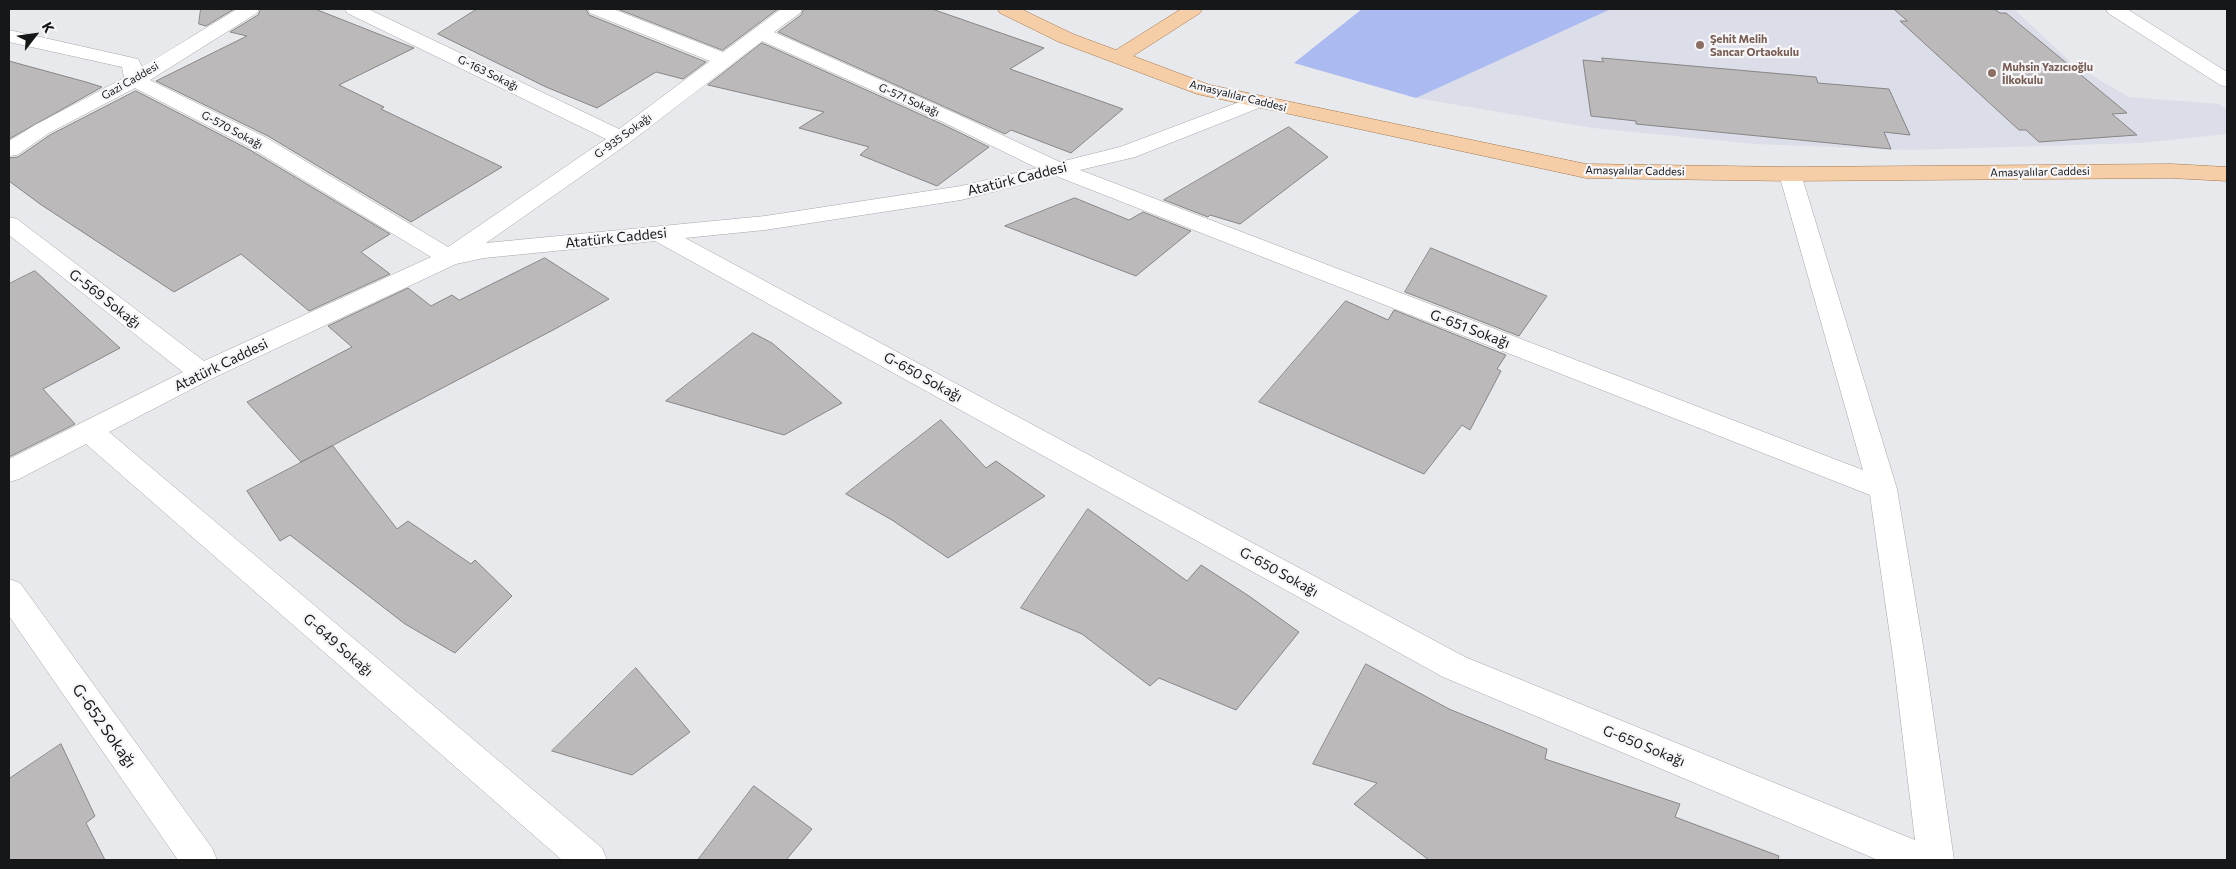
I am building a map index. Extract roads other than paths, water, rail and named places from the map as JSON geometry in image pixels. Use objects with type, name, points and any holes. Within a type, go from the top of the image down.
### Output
[{"type":"main road","name":"Amasyalılar Caddesi","points":[[1007,9],[1066,38],[1204,90],[1586,171],[1790,174],[2171,171],[2227,174]]},
{"type":"main road","points":[[1117,58],[1193,9]]},
{"type":"street","name":"Gazi Caddesi","points":[[9,150],[135,80],[250,9]]},
{"type":"street","name":"G-163 Sokağı","points":[[354,9],[621,138]]},
{"type":"street","points":[[598,9],[724,60]]},
{"type":"street","name":"G-935 Sokağı","points":[[449,258],[621,138],[793,9]]},
{"type":"street","points":[[2115,9],[2227,81]]},
{"type":"street","name":"G-571 Sokağı","points":[[760,34],[952,119],[1057,169]]},
{"type":"street","points":[[9,36],[131,62],[135,80]]},
{"type":"street","name":"G-570 Sokağı","points":[[135,80],[259,143],[449,258]]},
{"type":"street","name":"Atatürk Caddesi","points":[[9,471],[202,373],[449,258],[484,251],[766,224],[960,193],[1127,152],[1256,102]]},
{"type":"street","name":"G-651 Sokağı","points":[[1057,169],[1883,489]]},
{"type":"street","points":[[1790,174],[1883,489],[1910,664],[1936,860]]},
{"type":"street","name":"G-569 Sokağı","points":[[9,224],[202,373]]},
{"type":"street","name":"G-650 Sokağı","points":[[660,234],[1454,668],[1920,860]]},
{"type":"street","name":"G-649 Sokağı","points":[[88,430],[589,860]]},
{"type":"street","name":"G-652 Sokağı","points":[[9,592],[199,860]]},
{"type":"place","name":"Şehit Melih Sancar Ortaokulu","points":[[1700,45]]},
{"type":"place","name":"Muhsin Yazıcıoğlu İlkokulu","points":[[1992,73]]}]
